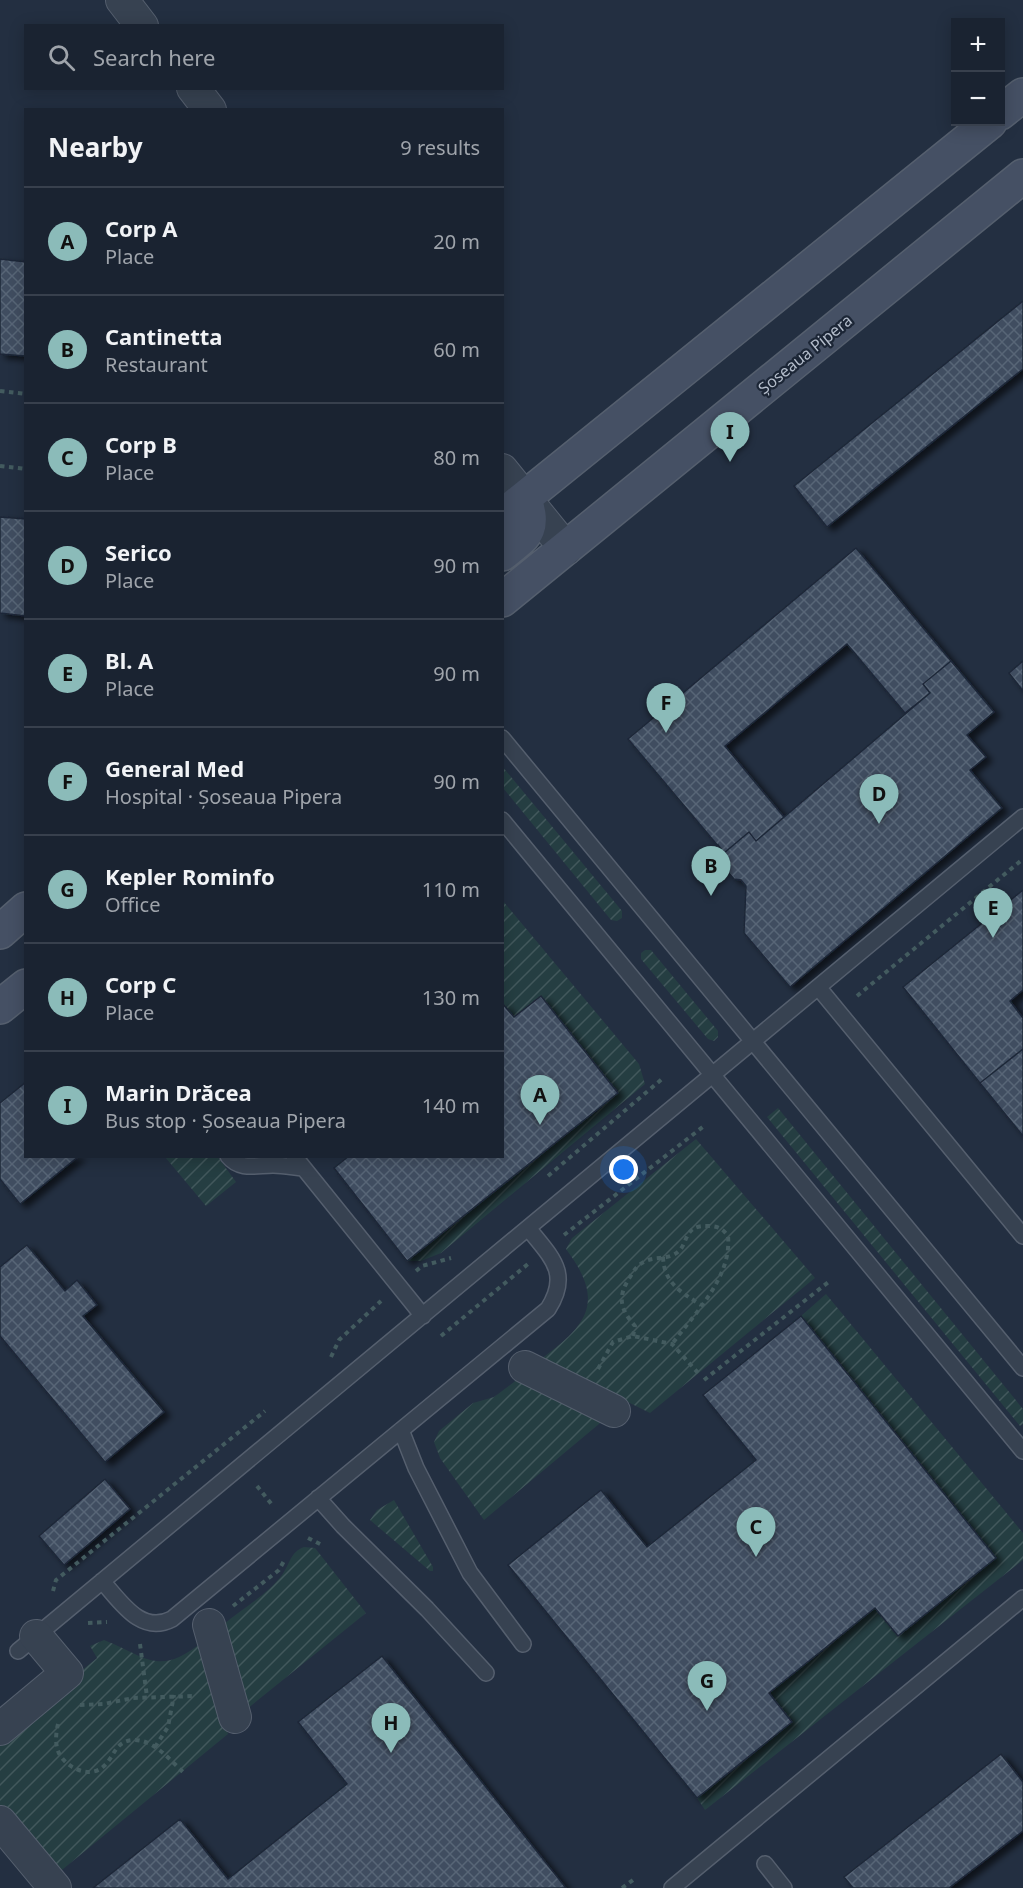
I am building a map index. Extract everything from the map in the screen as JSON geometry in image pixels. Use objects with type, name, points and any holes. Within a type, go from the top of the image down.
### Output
[{"type":"main road","points":[[1005,109],[1023,95]]},
{"type":"main road","points":[[504,552],[527,534],[531,520],[514,507],[985,126]]},
{"type":"main road","name":"Șoseaua Pipera","points":[[504,598],[1023,176]]},
{"type":"main road","points":[[0,914],[24,896]]},
{"type":"main road","points":[[0,932],[24,911]]},
{"type":"main road","points":[[0,985],[24,968]]},
{"type":"main road","points":[[0,1007],[24,989]]},
{"type":"street","points":[[122,0],[140,24]]},
{"type":"street","points":[[195,90],[208,108]]},
{"type":"street","points":[[504,476],[514,507],[566,549]]},
{"type":"street","points":[[525,1366],[614,1411]]},
{"type":"street","points":[[209,1625],[232,1704]]},
{"type":"street","points":[[0,1729],[67,1673],[27,1644]]},
{"type":"street","points":[[0,1822],[55,1888]]},
{"type":"lane","points":[[504,740],[1023,1368]]},
{"type":"lane","points":[[27,1644],[1023,817]]},
{"type":"lane","points":[[504,822],[1023,1451]]},
{"type":"lane","points":[[818,987],[1023,1236]]},
{"type":"lane","points":[[229,1158],[233,1163],[252,1167],[299,1162],[423,1316]]},
{"type":"lane","points":[[102,1581],[139,1621],[162,1624],[172,1619],[548,1310],[556,1297],[560,1281],[556,1264],[528,1228]]},
{"type":"lane","points":[[401,1430],[416,1468],[470,1573],[523,1644]]},
{"type":"lane","points":[[318,1498],[486,1673]]},
{"type":"lane","points":[[672,1888],[1023,1598]]},
{"type":"lane","points":[[765,1864],[784,1888]]},
{"type":"path","points":[[0,391],[24,394]]},
{"type":"path","points":[[0,466],[24,468]]},
{"type":"path","points":[[838,1011],[1023,859]]},
{"type":"path","points":[[431,1344],[545,1250],[704,1126]]},
{"type":"path","points":[[633,1336],[635,1326],[621,1306],[621,1291],[638,1265],[678,1252],[692,1228],[707,1226],[723,1230],[728,1236],[729,1248],[726,1263],[672,1344]]},
{"type":"path","points":[[663,1257],[668,1279],[674,1287],[700,1305]]},
{"type":"path","points":[[704,1380],[831,1280]]},
{"type":"path","points":[[585,1397],[613,1342],[633,1336],[672,1344],[699,1374]]},
{"type":"path","points":[[248,1493],[266,1479]]},
{"type":"path","points":[[140,1642],[146,1672],[147,1697]]},
{"type":"path","points":[[75,1705],[104,1704],[174,1695],[232,1704]]},
{"type":"path","points":[[155,1747],[168,1727],[174,1695]]},
{"type":"path","points":[[63,1715],[56,1731],[58,1751],[68,1765],[77,1770],[97,1771],[104,1766],[117,1746],[135,1740],[155,1747],[183,1772]]},
{"type":"path","points":[[622,1888],[633,1880]]},
{"type":"green space","points":[[504,768],[622,911],[622,918],[617,921],[611,920],[504,789]]},
{"type":"green space","points":[[504,902],[639,1064],[645,1084],[441,1253],[421,1261],[407,1261],[618,1093],[541,996],[514,1017],[504,1004]]},
{"type":"green space","points":[[651,950],[718,1031],[718,1037],[714,1041],[708,1039],[641,959],[641,953]]},
{"type":"green space","points":[[778,1108],[1023,1409],[1023,1424],[1020,1426],[767,1117]]},
{"type":"green space","points":[[696,1139],[815,1278],[650,1413],[541,1359],[571,1334],[580,1323],[586,1310],[588,1297],[585,1283],[566,1249],[572,1238]]},
{"type":"green space","points":[[166,1158],[219,1158],[236,1182],[206,1206]]},
{"type":"green space","points":[[826,1294],[1023,1533],[1023,1560],[705,1810],[697,1798],[792,1722],[769,1693],[875,1608],[898,1636],[996,1558],[801,1316]]},
{"type":"green space","points":[[522,1376],[605,1419],[484,1520],[440,1458],[434,1442],[439,1431],[473,1403],[494,1397]]},
{"type":"green space","points":[[394,1500],[433,1567],[433,1571],[430,1571],[370,1520],[377,1510]]},
{"type":"green space","points":[[304,1547],[315,1548],[366,1613],[247,1709],[224,1624],[270,1589],[282,1575],[293,1555]]},
{"type":"green space","points":[[104,1640],[143,1657],[163,1661],[175,1659],[202,1642],[228,1734],[57,1874],[0,1808],[0,1737],[97,1658],[90,1646]]},
{"type":"building","points":[[0,259],[24,262],[24,356],[0,354]]},
{"type":"building","points":[[1023,301],[1023,369],[827,527],[794,486]]},
{"type":"building","points":[[0,517],[24,519],[24,616],[0,613]]},
{"type":"building","points":[[856,548],[951,661],[923,684],[930,693],[905,713],[847,644],[725,746],[784,817],[756,841],[749,832],[724,853],[628,739]]},
{"type":"building","points":[[951,661],[994,712],[967,735],[986,757],[970,770],[1002,808],[790,987],[744,933],[746,886],[741,880],[734,879],[711,852],[718,845],[724,853],[749,832],[756,841],[930,693],[923,684]]},
{"type":"building","points":[[1023,661],[1023,691],[1009,673]]},
{"type":"building","points":[[1023,890],[1023,990],[1010,1001],[1023,1018],[1023,1049],[980,1083],[903,987]]},
{"type":"building","points":[[541,996],[618,1093],[407,1261],[334,1168],[346,1158],[504,1158],[504,1005],[514,1017]]},
{"type":"building","points":[[1023,1049],[1023,1136],[980,1083]]},
{"type":"building","points":[[24,1084],[24,1158],[77,1158],[20,1204],[0,1179],[0,1103]]},
{"type":"building","points":[[27,1245],[65,1291],[77,1280],[97,1305],[83,1316],[164,1412],[105,1462],[0,1336],[0,1267]]},
{"type":"building","points":[[801,1316],[996,1558],[898,1636],[875,1608],[769,1693],[792,1722],[697,1798],[508,1565],[601,1490],[647,1547],[756,1460],[703,1395]]},
{"type":"building","points":[[105,1479],[130,1509],[64,1565],[39,1536]]},
{"type":"building","points":[[382,1656],[566,1888],[93,1888],[180,1819],[228,1879],[347,1784],[298,1722]]},
{"type":"building","points":[[1001,1754],[1023,1782],[1023,1831],[949,1888],[853,1888],[844,1877]]},
{"type":"place","name":"Marin Drăcea","points":[[730,462]]},
{"type":"place","name":"General Med","points":[[666,733]]},
{"type":"place","name":"Serico","points":[[879,824]]},
{"type":"place","name":"Cantinetta","points":[[711,896]]},
{"type":"place","name":"Bl. A","points":[[993,938]]},
{"type":"place","name":"Corp A","points":[[540,1125]]},
{"type":"place","name":"Corp B","points":[[756,1557]]},
{"type":"place","name":"Kepler Rominfo","points":[[707,1711]]},
{"type":"place","name":"Corp C","points":[[391,1753]]}]
